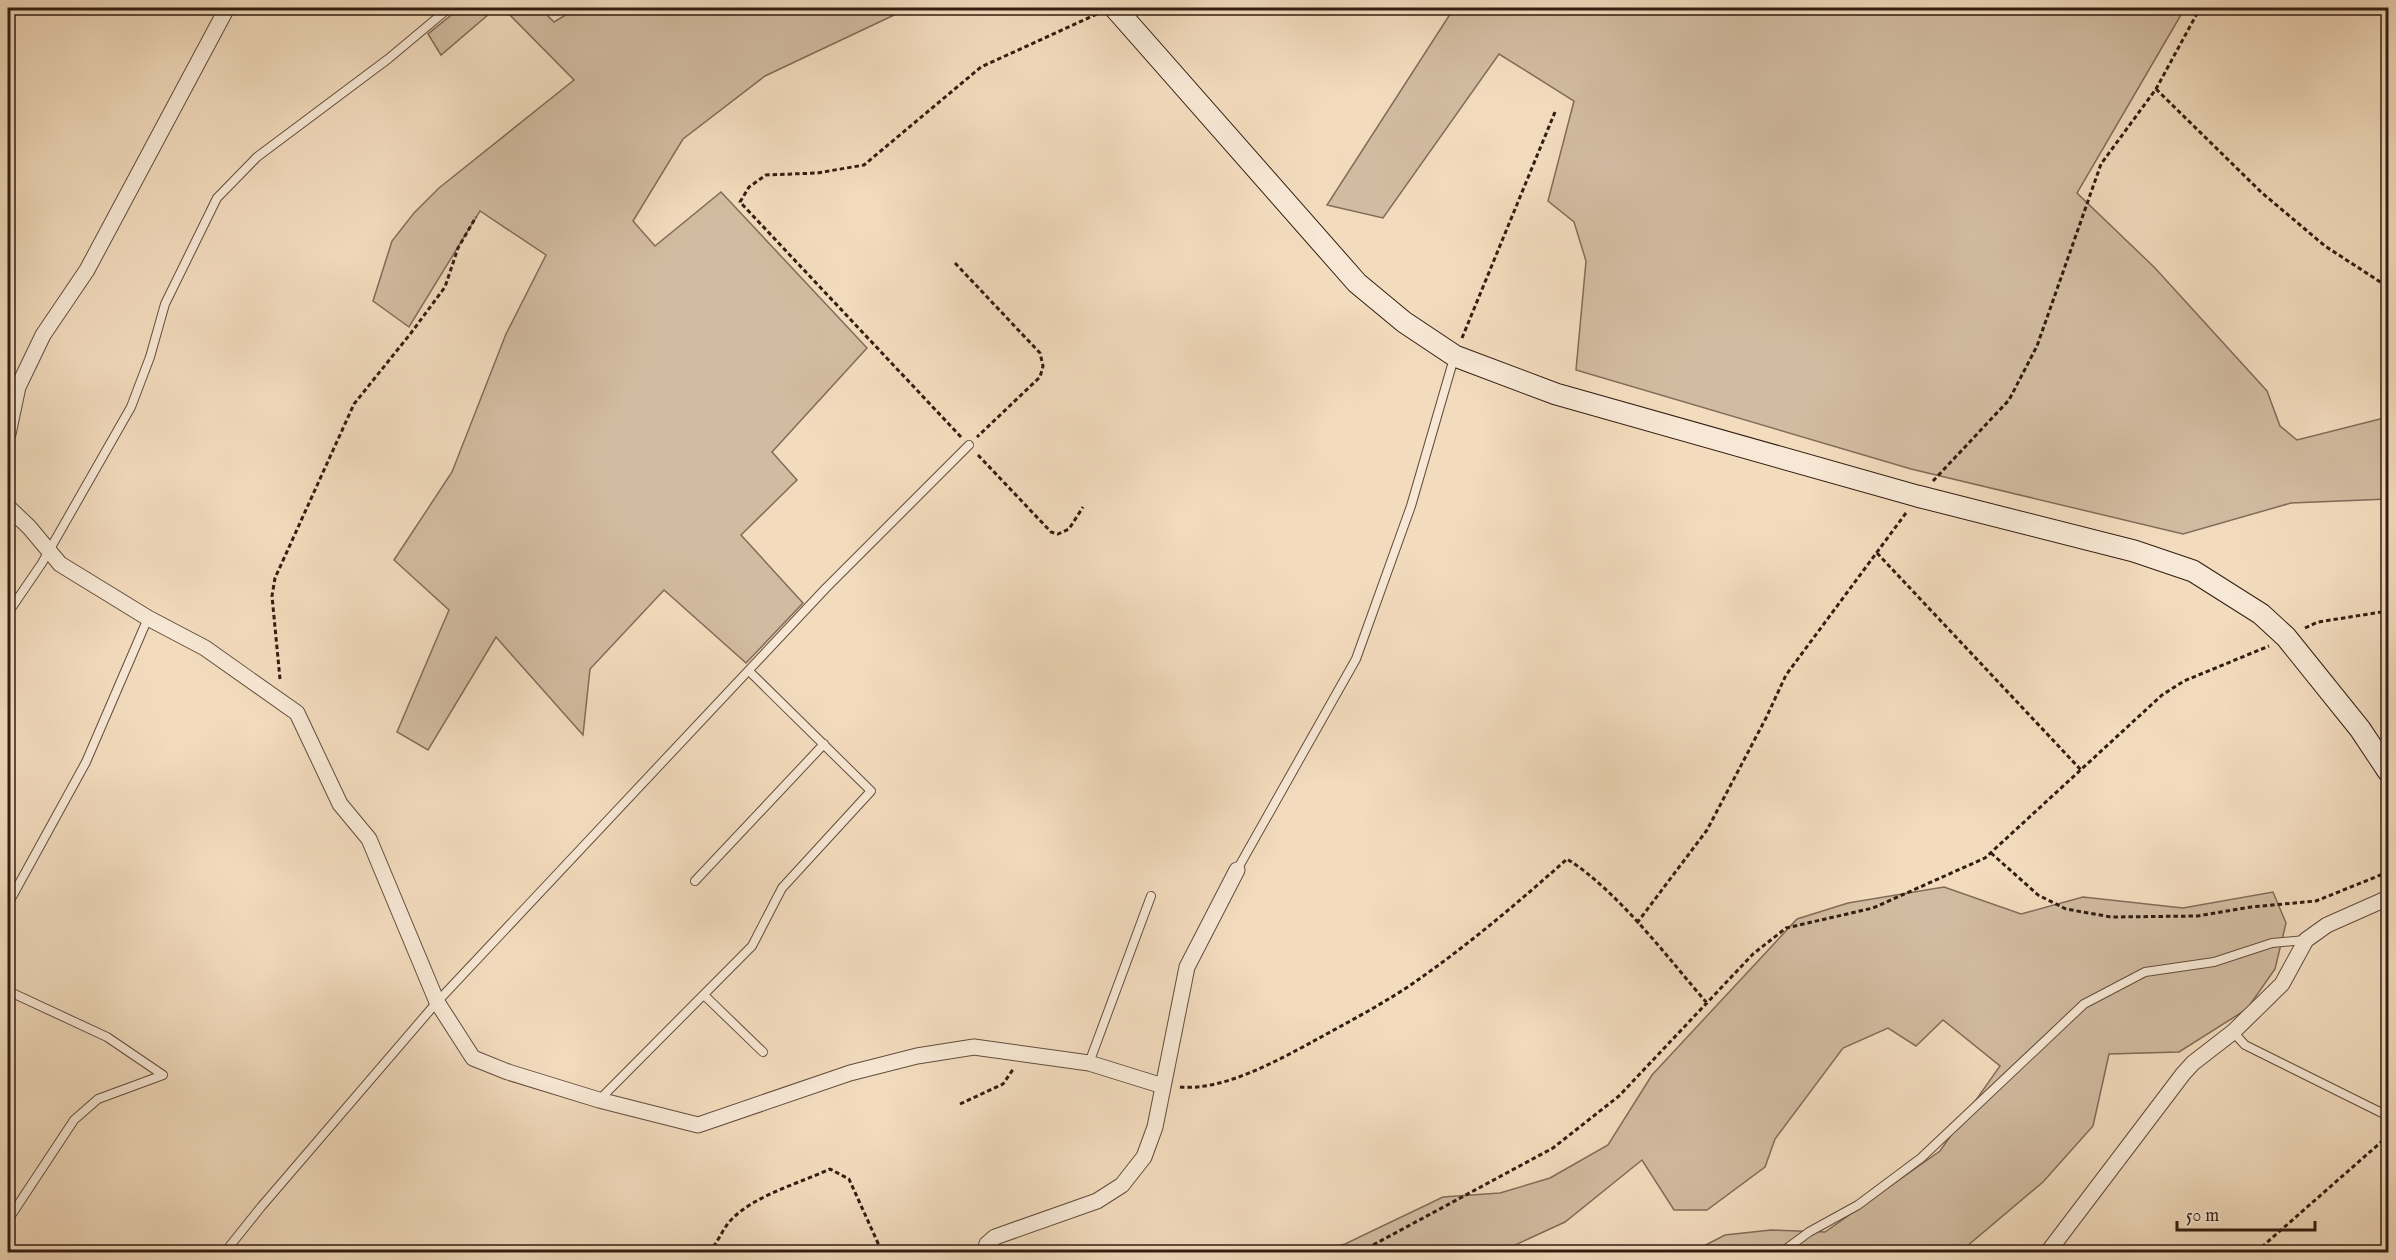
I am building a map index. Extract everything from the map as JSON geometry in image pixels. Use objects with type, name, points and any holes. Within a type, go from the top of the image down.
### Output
[{"type":"street","points":[[8,434],[18,387],[43,335],[87,270],[227,8]]},
{"type":"street","points":[[1108,10],[1358,283],[1404,322],[1455,357],[1556,394],[1917,496],[2134,551],[2193,571],[2261,614],[2286,637],[2360,729],[2388,771]]},
{"type":"street","points":[[8,507],[39,538],[60,564],[148,618],[205,648],[297,713],[340,804],[369,839],[437,1002],[473,1058],[508,1072],[599,1100],[698,1125],[850,1073],[917,1056],[974,1047],[1089,1063],[1163,1086]]},
{"type":"street","points":[[984,1252],[987,1244],[995,1237],[1096,1201],[1122,1185],[1144,1157],[1155,1127],[1187,967],[1237,870]]},
{"type":"street","points":[[2048,1252],[2183,1074],[2200,1056],[2233,1032],[2282,984],[2306,940],[2327,925],[2388,898]]},
{"type":"lane","points":[[8,613],[48,552],[131,407],[150,357],[165,304],[217,198],[257,157],[388,59],[449,8]]},
{"type":"lane","points":[[1237,870],[1356,659],[1411,506],[1455,357]]},
{"type":"lane","points":[[225,1252],[437,1002],[826,588],[969,445]]},
{"type":"lane","points":[[8,904],[86,762],[148,618]]},
{"type":"lane","points":[[599,1100],[752,946],[782,888],[871,791],[749,671]]},
{"type":"lane","points":[[695,882],[824,744]]},
{"type":"lane","points":[[1089,1063],[1150,896]]},
{"type":"lane","points":[[1782,1252],[1809,1232],[1858,1205],[1921,1158],[2084,1004],[2145,972],[2214,962],[2272,943],[2306,940]]},
{"type":"lane","points":[[8,991],[107,1037],[163,1075],[98,1099],[74,1120],[8,1220]]},
{"type":"lane","points":[[704,995],[763,1052]]},
{"type":"lane","points":[[2233,1032],[2245,1045],[2388,1116]]},
{"type":"path","points":[[1637,923],[1707,830],[1786,675],[1917,496],[2010,400],[2037,346],[2101,164],[2156,89],[2200,8]]},
{"type":"path","points":[[2375,8],[2388,19]]},
{"type":"path","points":[[1083,507],[1069,529],[1058,534],[1051,532],[740,202],[749,187],[766,175],[817,173],[864,165],[981,67],[1108,10]]},
{"type":"path","points":[[2156,89],[2261,192],[2325,246],[2388,287]]},
{"type":"path","points":[[1455,357],[1555,112]]},
{"type":"path","points":[[276,699],[280,679],[272,596],[275,578],[354,404],[445,287],[458,248],[476,217]]},
{"type":"path","points":[[955,263],[1040,352],[1043,366],[1040,377],[969,445]]},
{"type":"path","points":[[1877,553],[2081,770]]},
{"type":"path","points":[[1360,1252],[1552,1148],[1619,1096],[1753,954],[1786,928],[1874,908],[1985,858],[2162,695],[2184,681],[2257,652],[2318,622],[2388,611]]},
{"type":"path","points":[[1991,852],[2038,895],[2066,909],[2111,917],[2198,916],[2251,907],[2316,901],[2388,872]]},
{"type":"path","points":[[1163,1086],[1191,1088],[1215,1084],[1276,1062],[1328,1033],[1421,978],[1513,907],[1567,859],[1585,870],[1637,923],[1707,1003]]},
{"type":"path","points":[[960,1104],[1003,1083],[1017,1064],[1020,1053]]},
{"type":"path","points":[[2256,1252],[2388,1136]]},
{"type":"path","points":[[708,1252],[717,1245],[730,1220],[750,1204],[830,1169],[849,1179],[882,1252]]},
{"type":"shaded area","points":[[460,8],[496,8],[441,55],[428,34]]},
{"type":"shaded area","points":[[503,8],[540,8],[554,22],[577,8],[909,8],[765,76],[683,139],[633,221],[655,246],[721,192],[867,348],[772,452],[797,480],[741,535],[803,603],[746,663],[664,590],[590,669],[583,735],[496,637],[428,750],[397,732],[449,610],[394,560],[452,472],[506,334],[546,255],[480,211],[409,327],[373,301],[392,241],[414,213],[439,188],[574,80]]},
{"type":"shaded area","points":[[1454,8],[2185,8],[2077,193],[2155,268],[2267,391],[2280,426],[2297,440],[2388,417],[2388,499],[2291,503],[2183,534],[1911,469],[1576,370],[1586,261],[1574,222],[1548,201],[1574,101],[1499,54],[1383,218],[1327,205]]},
{"type":"shaded area","points":[[1944,887],[2021,914],[2083,897],[2183,908],[2273,892],[2286,923],[2275,969],[2247,1009],[2179,1052],[2109,1054],[2093,1126],[2043,1182],[1960,1252],[1692,1252],[1725,1235],[1771,1230],[1825,1232],[1940,1151],[2000,1066],[1943,1020],[1916,1046],[1888,1028],[1843,1048],[1775,1139],[1765,1167],[1707,1210],[1674,1210],[1642,1160],[1565,1222],[1500,1252],[1312,1252],[1345,1244],[1443,1197],[1500,1193],[1550,1178],[1608,1145],[1652,1075],[1797,919],[1848,903]]}]
